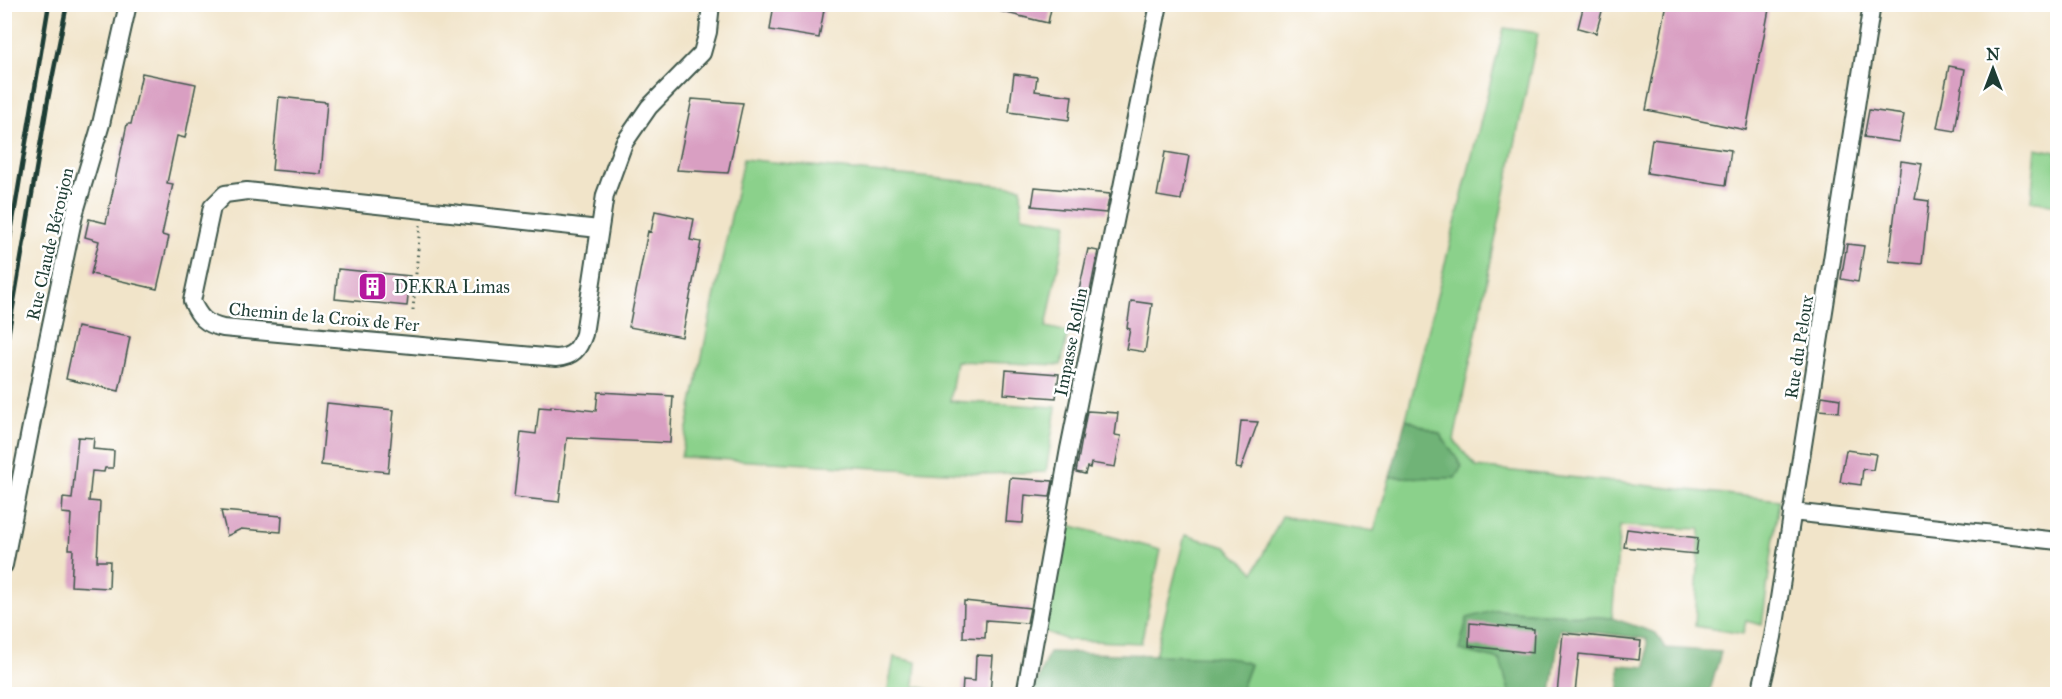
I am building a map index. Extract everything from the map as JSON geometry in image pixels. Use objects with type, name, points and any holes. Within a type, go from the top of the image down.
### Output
[{"type":"street","name":"Rue Claude Béroujon","points":[[4,565],[74,215],[101,124],[128,4]]},
{"type":"street","name":"Chemin de la Croix de Fer","points":[[599,229],[247,191],[225,194],[212,207],[192,301],[198,315],[209,325],[223,328],[556,358],[568,357],[580,346],[584,334],[605,195],[624,143],[649,107],[702,53],[708,32],[711,4]]},
{"type":"street","name":"Impasse Rollin","points":[[1026,689],[1072,437],[1159,4]]},
{"type":"street","name":"Rue du Peloux","points":[[1760,694],[1773,637],[1872,4]]},
{"type":"street","points":[[1792,512],[2058,541]]},
{"type":"path","points":[[412,310],[421,210]]},
{"type":"green space","points":[[1504,28],[1538,33],[1454,440],[1476,467],[1779,500],[1762,625],[1746,621],[1743,634],[1695,626],[1700,529],[1620,526],[1612,618],[1497,610],[1500,659],[1510,694],[1239,694],[1250,665],[1155,655],[1185,535],[1226,547],[1254,572],[1282,516],[1374,531],[1390,477],[1455,478],[1461,466],[1440,434],[1406,419]]},
{"type":"green space","points":[[2036,148],[2057,152],[2057,205],[2031,201]]},
{"type":"green space","points":[[743,159],[1021,187],[1022,216],[1067,223],[1046,327],[1068,332],[1061,365],[956,361],[950,401],[1056,407],[1046,472],[982,474],[681,457]]},
{"type":"green space","points":[[1406,419],[1440,434],[1462,466],[1455,478],[1390,477]]},
{"type":"green space","points":[[1065,524],[1161,550],[1141,643],[1067,640],[1043,631]]},
{"type":"green space","points":[[1497,610],[1612,618],[1656,633],[1665,648],[1721,652],[1709,694],[1619,694],[1619,665],[1647,667],[1647,639],[1560,628],[1551,694],[1510,694],[1500,660],[1459,650],[1467,618]]},
{"type":"green space","points":[[1049,652],[1229,657],[1250,664],[1239,694],[1032,694]]},
{"type":"green space","points":[[894,657],[916,662],[914,686],[933,690],[932,694],[887,694]]},
{"type":"building","points":[[774,4],[825,4],[819,38],[770,30]]},
{"type":"building","points":[[995,4],[1052,4],[1048,23],[994,10]]},
{"type":"building","points":[[1584,4],[1604,4],[1596,33],[1578,28]]},
{"type":"building","points":[[1667,4],[1770,4],[1746,130],[1646,110]]},
{"type":"building","points":[[1949,66],[1965,69],[1955,131],[1937,128]]},
{"type":"building","points":[[142,73],[196,84],[185,138],[177,136],[167,183],[173,184],[162,235],[169,237],[157,289],[91,274],[99,241],[85,237],[89,219],[106,223],[127,124],[131,124]]},
{"type":"building","points":[[1014,74],[1037,77],[1035,91],[1072,96],[1069,120],[1009,112]]},
{"type":"building","points":[[279,97],[327,102],[321,174],[272,170]]},
{"type":"building","points":[[692,99],[743,103],[728,173],[677,170]]},
{"type":"building","points":[[1869,110],[1904,115],[1899,142],[1864,137]]},
{"type":"building","points":[[1652,139],[1731,150],[1726,185],[1647,173]]},
{"type":"building","points":[[1165,152],[1189,156],[1181,200],[1157,196]]},
{"type":"building","points":[[1901,161],[1922,164],[1915,199],[1929,201],[1922,264],[1889,261]]},
{"type":"building","points":[[1035,187],[1110,194],[1106,213],[1032,206]]},
{"type":"building","points":[[655,211],[694,219],[690,240],[701,242],[682,337],[629,327],[648,231],[651,232]]},
{"type":"building","points":[[1847,244],[1864,246],[1858,282],[1841,279]]},
{"type":"building","points":[[1088,249],[1098,251],[1087,307],[1076,304]]},
{"type":"building","name":"DEKRA Limas","points":[[338,269],[410,276],[407,306],[335,299]]},
{"type":"building","points":[[1131,301],[1152,304],[1145,352],[1126,349],[1130,329],[1127,328]]},
{"type":"building","points":[[77,327],[130,337],[119,391],[66,379]]},
{"type":"building","points":[[1006,370],[1059,374],[1056,398],[1004,394]]},
{"type":"building","points":[[598,392],[673,396],[670,443],[567,438],[559,502],[514,497],[521,432],[536,434],[539,407],[551,408],[551,406],[596,411]]},
{"type":"building","points":[[1822,396],[1840,399],[1839,412],[1820,410]]},
{"type":"building","points":[[327,403],[394,410],[388,472],[321,465]]},
{"type":"building","points":[[1087,411],[1118,413],[1115,435],[1121,436],[1115,467],[1091,463],[1085,474],[1076,472]]},
{"type":"building","points":[[1241,421],[1258,422],[1241,469],[1236,468]]},
{"type":"building","points":[[78,437],[94,438],[93,449],[114,451],[113,468],[105,468],[104,472],[92,471],[89,501],[100,502],[97,561],[110,561],[109,588],[71,586],[73,549],[69,549],[71,514],[62,513],[63,498],[72,499]]},
{"type":"building","points":[[1846,450],[1876,454],[1873,470],[1863,469],[1861,485],[1840,482]]},
{"type":"building","points":[[1010,478],[1053,481],[1050,497],[1025,495],[1023,523],[1006,522]]},
{"type":"building","points":[[221,511],[282,516],[281,532],[241,529],[227,536]]},
{"type":"building","points":[[1627,529],[1698,538],[1696,554],[1624,547]]},
{"type":"building","points":[[964,601],[1030,608],[1027,623],[986,620],[985,638],[963,637]]},
{"type":"building","points":[[1470,623],[1534,629],[1533,653],[1469,646]]},
{"type":"building","points":[[1563,633],[1641,641],[1639,660],[1579,654],[1575,694],[1557,694]]},
{"type":"building","points":[[976,655],[993,656],[990,694],[962,694],[963,680],[975,681]]},
{"type":"railway","points":[[4,274],[49,4]]},
{"type":"railway","points":[[4,360],[48,99],[67,4]]},
{"type":"place","name":"DEKRA Limas","points":[[373,287]]}]
